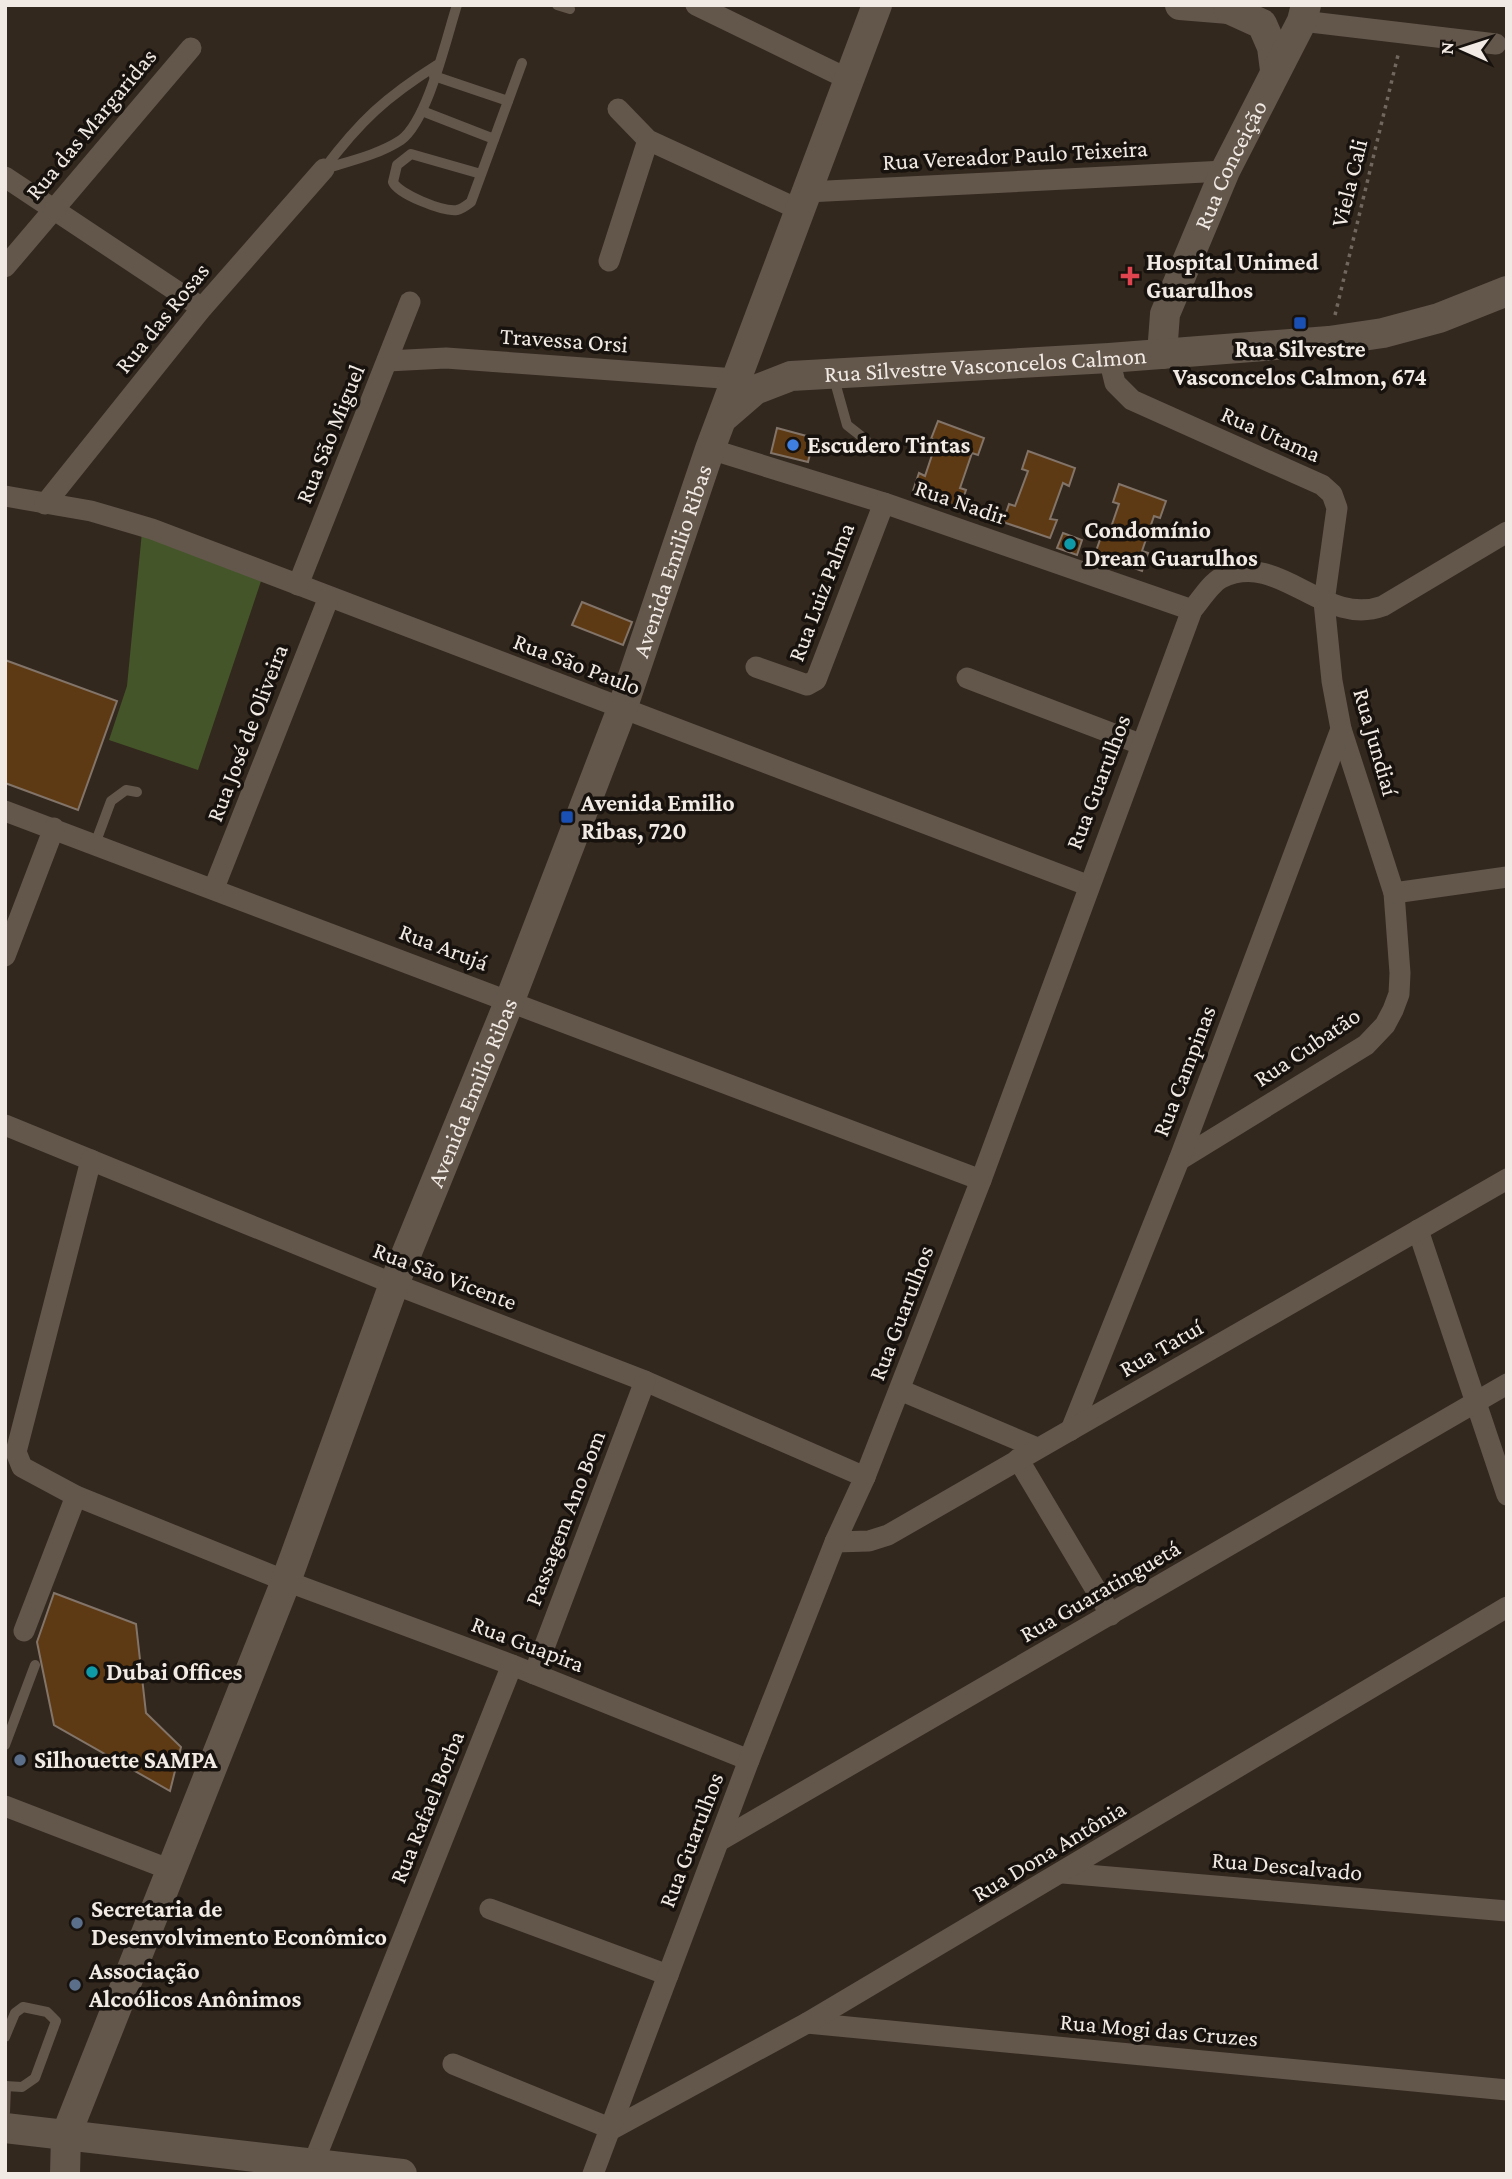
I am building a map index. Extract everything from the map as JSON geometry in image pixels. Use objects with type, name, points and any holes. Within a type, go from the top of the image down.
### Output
[{"type":"main road","name":"Avenida Emilio Ribas","points":[[64,2174],[66,2135],[286,1581],[394,1284],[510,1000],[622,709],[710,449],[877,5]]},
{"type":"main road","points":[[1180,5],[1237,7],[1262,24],[1272,47],[1275,70]]},
{"type":"main road","name":"Rua Conceição","points":[[1163,354],[1165,314],[1225,171],[1304,13]]},
{"type":"main road","name":"Rua Silvestre Vasconcelos Calmon","points":[[722,419],[755,390],[791,376],[1109,358],[1329,341],[1383,333],[1439,318],[1507,291]]},
{"type":"main road","points":[[761,313],[766,349],[772,361],[791,376]]},
{"type":"main road","points":[[18,2129],[312,2169],[402,2174]]},
{"type":"main road","points":[[18,2129],[52,2152],[64,2174]]},
{"type":"street","points":[[696,5],[850,80]]},
{"type":"street","points":[[1304,13],[1403,33],[1496,44]]},
{"type":"street","name":"Rua das Margaridas","points":[[5,267],[191,48]]},
{"type":"street","points":[[618,109],[648,140],[803,201]]},
{"type":"street","points":[[609,261],[648,140]]},
{"type":"street","name":"Rua das Rosas","points":[[45,504],[202,308],[324,169]]},
{"type":"street","name":"Rua Vereador Paulo Teixeira","points":[[803,201],[1225,171]]},
{"type":"street","points":[[5,177],[202,308]]},
{"type":"street","name":"Rua São Miguel","points":[[298,585],[410,302]]},
{"type":"street","name":"Travessa Orsi","points":[[387,361],[446,358],[736,379]]},
{"type":"street","name":"Rua Utama","points":[[1109,358],[1115,383],[1132,400],[1322,485],[1332,494],[1337,508],[1324,602]]},
{"type":"street","name":"Rua Nadir","points":[[710,449],[884,503],[1192,610]]},
{"type":"street","name":"Rua São Paulo","points":[[5,496],[91,511],[152,529],[1087,885]]},
{"type":"street","name":"Rua Luiz Palma","points":[[755,667],[807,685],[816,680],[884,503]]},
{"type":"street","name":"Rua Guarulhos","points":[[593,2174],[749,1760],[835,1542],[900,1390],[981,1180],[1087,885],[1192,610],[1219,579],[1236,574],[1273,576],[1324,602],[1356,612],[1384,606],[1507,531]]},
{"type":"street","name":"Rua José de Oliveira","points":[[214,888],[328,597]]},
{"type":"street","name":"Rua Jundiaí","points":[[1324,602],[1332,681],[1341,729],[1394,893]]},
{"type":"street","points":[[967,678],[1140,744]]},
{"type":"street","name":"Rua Campinas","points":[[1071,1430],[1179,1160],[1341,729]]},
{"type":"street","name":"Rua Arujá","points":[[5,811],[981,1180]]},
{"type":"street","points":[[5,956],[54,828]]},
{"type":"street","points":[[1394,893],[1507,877]]},
{"type":"street","name":"Rua Cubatão","points":[[1179,1160],[1366,1045],[1385,1025],[1399,994],[1394,893]]},
{"type":"street","name":"Rua São Vicente","points":[[5,1125],[394,1284],[645,1381],[865,1477]]},
{"type":"street","name":"Rua Guapira","points":[[91,1160],[16,1452],[22,1467],[76,1496],[286,1581],[512,1665],[749,1760]]},
{"type":"street","name":"Rua Tatuí","points":[[835,1542],[869,1541],[888,1535],[1507,1179]]},
{"type":"street","points":[[1418,1230],[1507,1495]]},
{"type":"street","name":"Passagem Ano Bom","points":[[534,1674],[645,1381]]},
{"type":"street","name":"Rua Guaratinguetá","points":[[719,1841],[1507,1384]]},
{"type":"street","points":[[900,1390],[1037,1448]]},
{"type":"street","points":[[1018,1459],[1111,1615]]},
{"type":"street","points":[[24,1631],[76,1496]]},
{"type":"street","name":"Rua Dona Antônia","points":[[611,2129],[807,2023],[1507,1607]]},
{"type":"street","name":"Rua Rafael Borba","points":[[312,2169],[512,1665]]},
{"type":"street","points":[[5,1806],[171,1870]]},
{"type":"street","name":"Rua Descalvado","points":[[1063,1873],[1507,1911]]},
{"type":"street","points":[[490,1909],[668,1975]]},
{"type":"street","name":"Rua Mogi das Cruzes","points":[[807,2023],[1507,2090]]},
{"type":"street","points":[[453,2064],[611,2129]]},
{"type":"lane","points":[[324,169],[380,152],[403,139],[422,111],[457,5]]},
{"type":"lane","points":[[557,5],[570,9]]},
{"type":"lane","points":[[481,174],[411,154],[397,165],[393,182],[401,193],[456,210],[471,202],[522,63]]},
{"type":"lane","points":[[324,169],[366,116],[391,94],[435,71],[508,101]]},
{"type":"lane","points":[[422,111],[494,138]]},
{"type":"lane","points":[[833,373],[847,425],[866,440]]},
{"type":"lane","points":[[94,844],[111,801],[126,790],[137,792]]},
{"type":"lane","points":[[5,1745],[35,1665]]},
{"type":"lane","points":[[5,2037],[15,2013],[23,2007],[47,2012],[56,2021],[35,2078],[22,2087],[6,2086],[5,2112]]},
{"type":"path","name":"Viela Cali","points":[[1329,341],[1403,33]]},
{"type":"green space","points":[[142,532],[261,581],[198,770],[109,740],[127,686]]},
{"type":"building","points":[[938,421],[984,438],[978,455],[972,453],[960,488],[966,490],[960,508],[913,491],[919,473],[925,476],[937,440],[931,439]]},
{"type":"building","name":"Escudero Tintas","points":[[777,428],[814,438],[808,462],[771,453]]},
{"type":"building","points":[[1028,451],[1075,468],[1069,486],[1063,483],[1050,519],[1057,520],[1050,538],[1003,522],[1009,504],[1015,506],[1028,471],[1022,469]]},
{"type":"building","points":[[1119,484],[1166,501],[1160,518],[1154,516],[1142,551],[1148,553],[1142,571],[1095,554],[1101,537],[1107,539],[1119,504],[1113,502]]},
{"type":"building","name":"Condomínio Drean Guarulhos","points":[[1063,533],[1082,540],[1077,555],[1057,548]]},
{"type":"building","points":[[582,602],[632,622],[623,645],[572,625]]},
{"type":"building","points":[[5,660],[117,701],[78,810],[5,783]]},
{"type":"building","name":"Dubai Offices","points":[[54,1593],[136,1624],[146,1713],[181,1747],[170,1791],[54,1725],[37,1642]]},
{"type":"place","name":"Hospital Unimed Guarulhos","points":[[1130,276]]},
{"type":"place","name":"Rua Silvestre Vasconcelos Calmon, 674","points":[[1300,323]]},
{"type":"place","name":"Escudero Tintas","points":[[793,445]]},
{"type":"place","name":"Condomínio Drean Guarulhos","points":[[1070,544]]},
{"type":"place","name":"Avenida Emilio Ribas, 720","points":[[567,817]]},
{"type":"place","name":"Dubai Offices","points":[[92,1672]]},
{"type":"place","name":"Silhouette SAMPA","points":[[20,1760]]},
{"type":"place","name":"Secretaria de Desenvolvimento Econômico","points":[[77,1923]]},
{"type":"place","name":"Associação Alcoólicos Anônimos","points":[[75,1985]]}]
